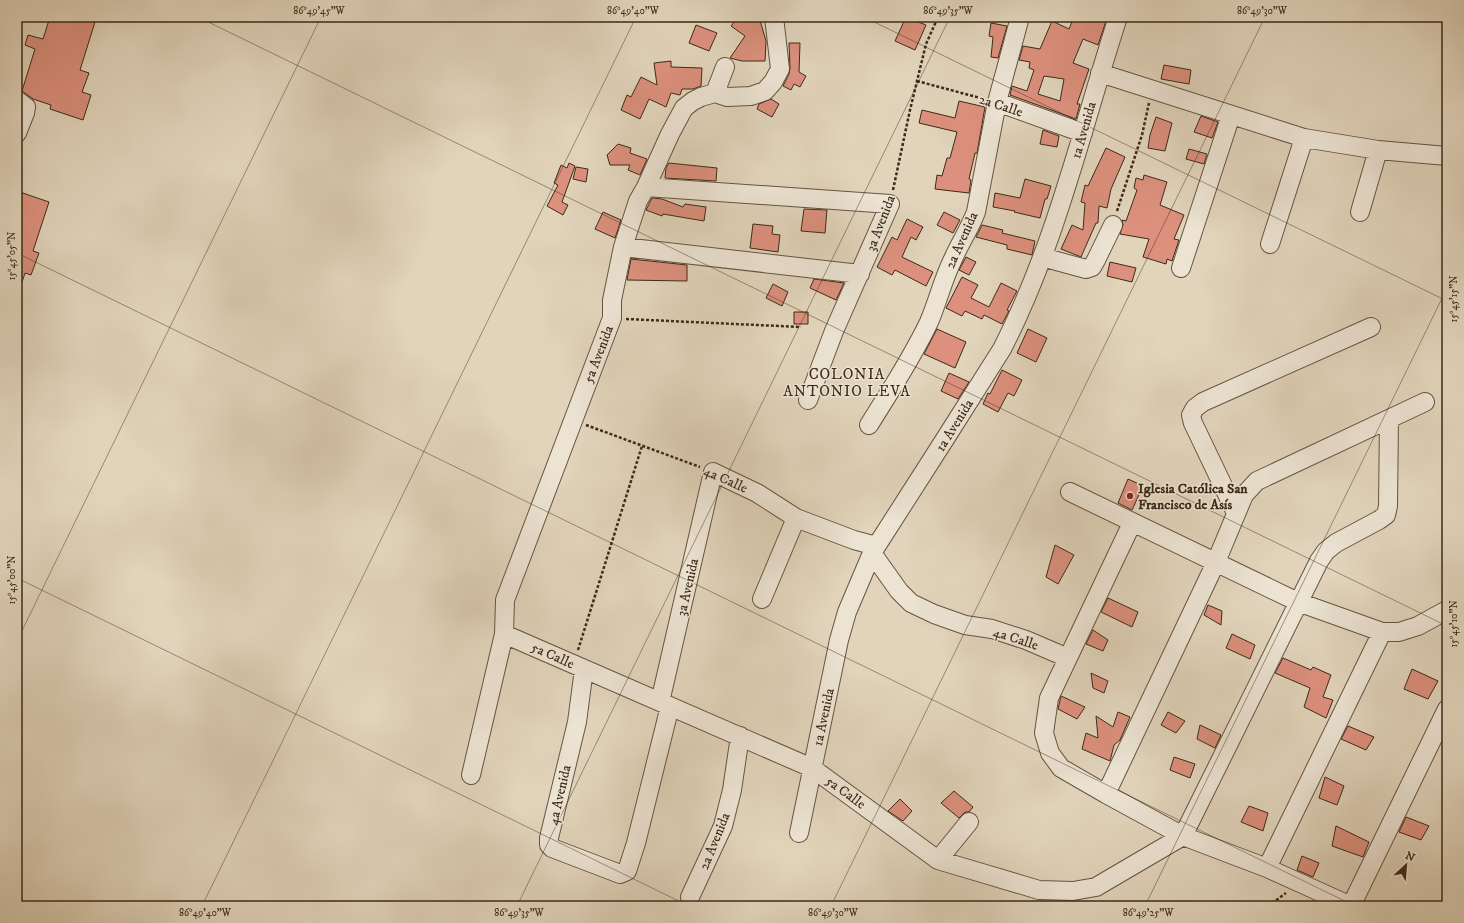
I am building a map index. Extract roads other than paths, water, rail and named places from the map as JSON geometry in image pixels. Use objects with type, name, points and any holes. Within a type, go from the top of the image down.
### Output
[{"type":"street","points":[[724,67],[715,93],[727,97],[752,96],[765,91],[773,82],[780,69],[774,17]]},
{"type":"street","name":"2a Avenida","points":[[869,425],[907,364],[929,321],[953,258],[976,212],[997,102],[1020,17]]},
{"type":"street","name":"1a Avenida","points":[[799,833],[839,640],[847,612],[874,549],[945,440],[1010,334],[1049,240],[1118,17]]},
{"type":"street","points":[[1100,73],[1304,138],[1378,150],[1447,156]]},
{"type":"street","name":"5a Avenida","points":[[471,774],[504,634],[505,600],[612,318],[612,300],[623,247],[638,201],[684,108],[697,99],[715,93]]},
{"type":"street","name":"2a Calle","points":[[997,102],[1083,133]]},
{"type":"street","points":[[17,133],[25,113],[21,104]]},
{"type":"street","points":[[1181,268],[1231,115]]},
{"type":"street","points":[[1270,244],[1304,138]]},
{"type":"street","points":[[1360,212],[1378,150]]},
{"type":"street","name":"3a Avenida","points":[[646,187],[890,204],[834,331],[808,400]]},
{"type":"street","points":[[1042,257],[1086,269],[1092,267],[1113,226]]},
{"type":"street","points":[[623,247],[860,274]]},
{"type":"street","points":[[1236,513],[1193,423],[1191,415],[1195,408],[1203,402],[1371,327]]},
{"type":"street","points":[[1106,794],[1216,562],[1244,495],[1257,481],[1425,402]]},
{"type":"street","points":[[1183,836],[1319,561],[1326,550],[1336,543],[1368,527],[1386,515],[1388,506],[1388,419]]},
{"type":"street","name":"3a Avenida","points":[[620,874],[627,871],[630,862],[665,704],[713,472]]},
{"type":"street","name":"4a Calle","points":[[713,472],[757,493],[796,518],[874,549],[899,590],[912,603],[934,614],[965,625],[992,629],[1026,640],[1068,658]]},
{"type":"street","points":[[1070,492],[1298,602],[1382,632],[1399,632],[1418,626],[1447,610]]},
{"type":"street","points":[[762,599],[796,518]]},
{"type":"street","points":[[1132,523],[1049,698],[1044,733],[1050,753],[1061,768],[1183,836],[1267,868],[1351,906],[1447,709]]},
{"type":"street","points":[[1267,868],[1382,632]]},
{"type":"street","name":"5a Calle","points":[[504,634],[812,768],[938,860],[1039,890],[1073,891],[1096,887],[1183,836]]},
{"type":"street","name":"4a Avenida","points":[[579,667],[577,722],[549,845],[552,848],[620,874]]},
{"type":"street","name":"2a Avenida","points":[[690,897],[723,826],[732,790],[740,736]]},
{"type":"street","points":[[938,860],[969,822]]},
{"type":"place","name":"Iglesia Católica San Francisco de Asís","points":[[1130,496]]},
{"type":"district","name":"COLONIA ANTONIO LEVA","points":[[847,382]]}]
